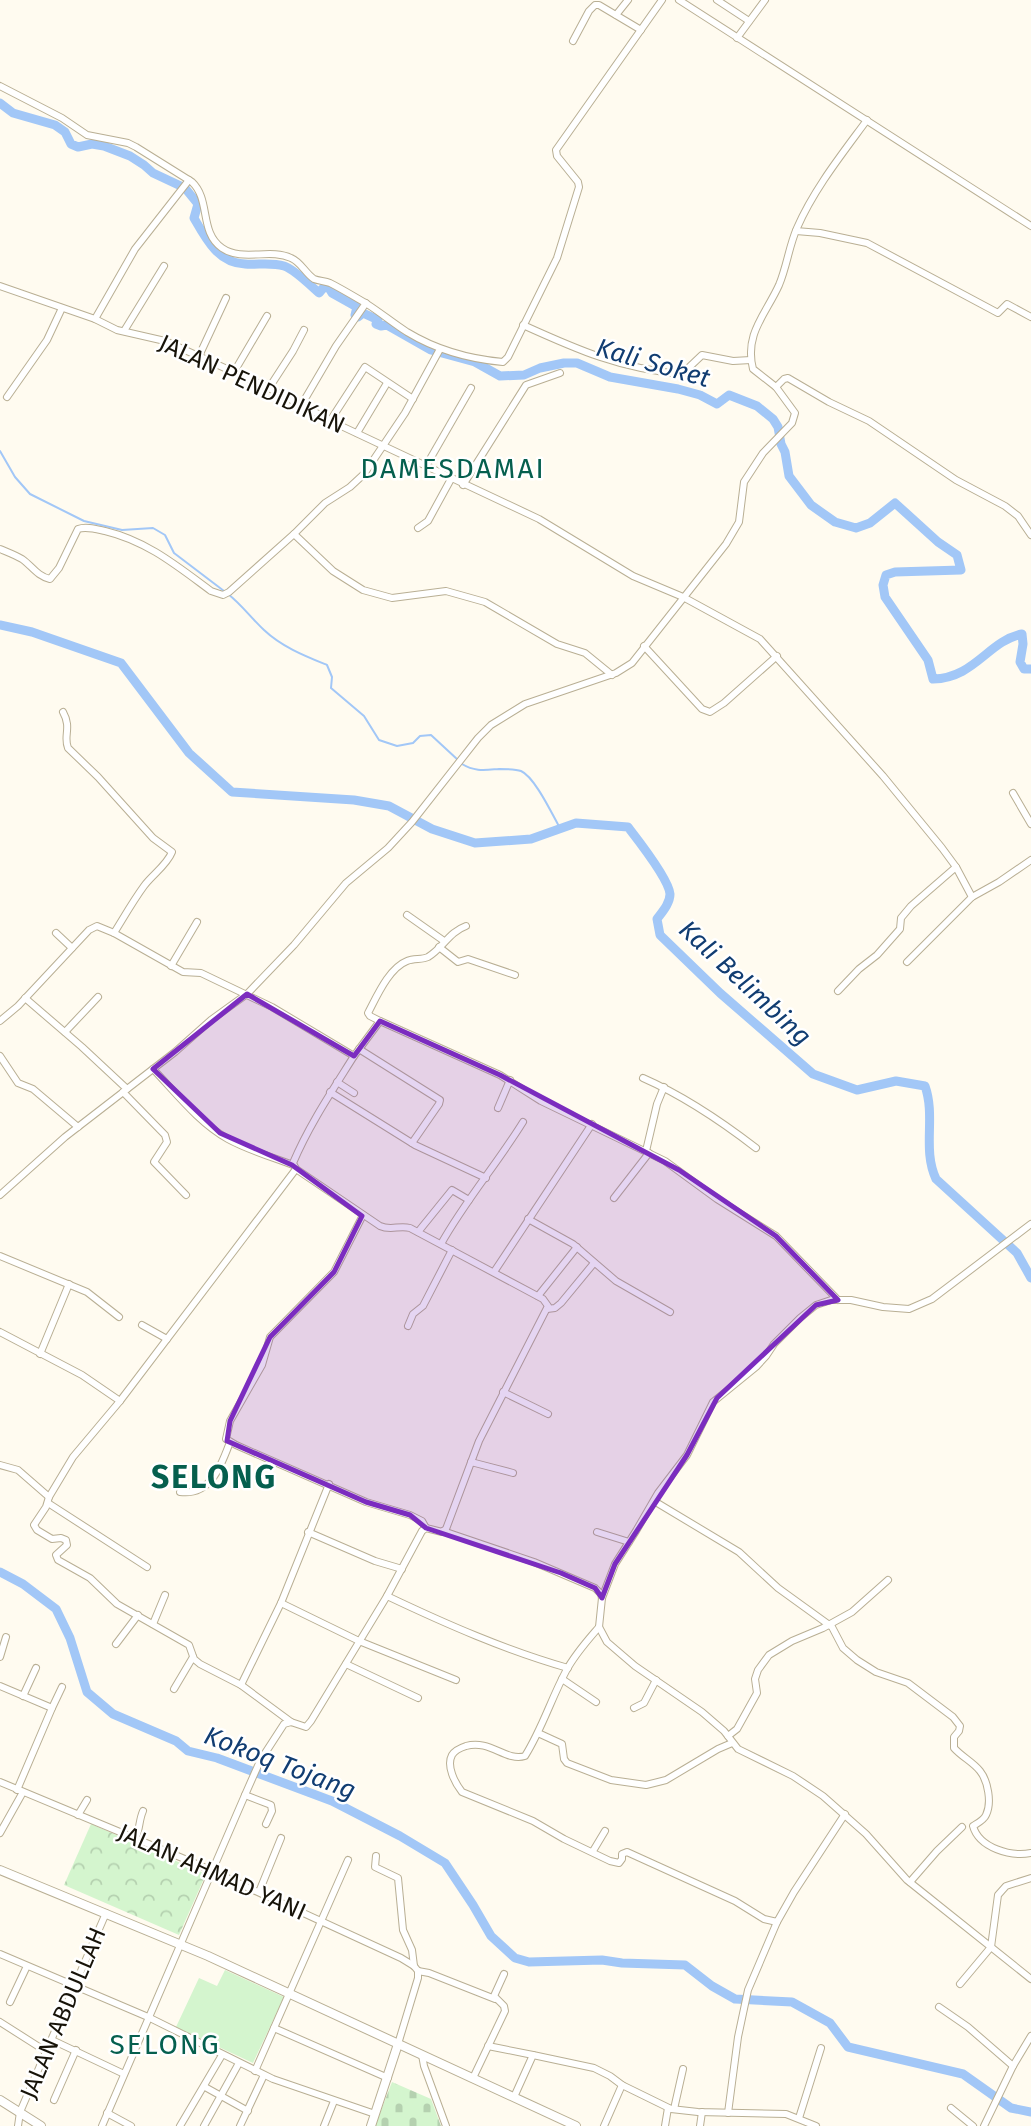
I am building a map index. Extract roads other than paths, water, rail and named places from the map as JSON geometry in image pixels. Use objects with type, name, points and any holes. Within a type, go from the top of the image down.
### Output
[{"type":"main road","points":[[0,1871],[181,1944],[576,2126]]},
{"type":"main road","points":[[371,2126],[398,2044]]},
{"type":"main road","points":[[0,2100],[41,2126]]},
{"type":"street","points":[[616,15],[628,0]]},
{"type":"street","points":[[0,86],[62,118],[87,135],[128,143],[189,180],[199,190],[208,230],[221,248],[238,254],[291,257],[313,278],[331,284],[366,303],[404,330],[440,349],[503,362],[508,357],[562,246],[579,187],[555,152],[662,0]]},
{"type":"street","points":[[679,0],[1031,226]]},
{"type":"street","points":[[717,0],[749,21]]},
{"type":"street","points":[[737,38],[762,1]]},
{"type":"street","points":[[573,41],[593,6],[599,5],[641,30]]},
{"type":"street","points":[[0,1195],[78,1126],[153,1069],[211,1020],[247,995],[294,946],[346,883],[388,848],[413,821],[491,725],[525,704],[612,675],[628,667],[726,544],[739,522],[744,482],[764,453],[794,421],[794,413],[776,387],[756,372],[751,360],[752,337],[779,284],[796,231],[828,174],[867,120]]},
{"type":"street","points":[[95,319],[135,249],[189,180]]},
{"type":"street","points":[[796,231],[867,243],[998,313],[1006,304],[1031,317]]},
{"type":"street","points":[[124,331],[164,266]]},
{"type":"street","name":"JALAN PENDIDIKAN","points":[[0,286],[124,331],[158,339],[269,388],[330,421],[555,527],[633,576],[683,597],[760,639],[883,776],[956,867],[972,897]]},
{"type":"street","points":[[199,356],[226,298]]},
{"type":"street","points":[[302,404],[366,303]]},
{"type":"street","points":[[7,397],[47,340],[62,308]]},
{"type":"street","points":[[234,372],[267,316]]},
{"type":"street","points":[[523,324],[588,354],[631,367],[682,374],[702,355],[729,361],[751,360]]},
{"type":"street","points":[[269,388],[304,330]]},
{"type":"street","points":[[0,549],[22,559],[32,570],[50,579],[55,575],[78,529],[84,527],[132,539],[149,547],[211,591],[223,595],[294,534],[325,503],[356,482],[384,446],[440,349]]},
{"type":"street","points":[[330,421],[365,367],[413,399]]},
{"type":"street","points":[[463,485],[526,385],[560,373]]},
{"type":"street","points":[[776,387],[783,379],[788,378],[869,421],[956,480],[1005,506],[1018,516],[1031,535]]},
{"type":"street","points":[[356,433],[387,383]]},
{"type":"street","points":[[426,466],[471,387]]},
{"type":"street","points":[[418,528],[428,521],[452,479]]},
{"type":"street","points":[[294,534],[333,571],[363,590],[392,598],[446,592],[485,602],[557,644],[585,653],[612,675]]},
{"type":"street","points":[[644,646],[702,709],[710,712],[724,703],[776,656]]},
{"type":"street","points":[[63,712],[68,721],[65,742],[68,748],[149,833],[172,852],[132,902],[114,933]]},
{"type":"street","points":[[1013,793],[1031,824]]},
{"type":"street","points":[[907,962],[972,897],[1029,861],[1031,852]]},
{"type":"street","points":[[838,991],[877,955],[900,929],[901,918],[911,906],[956,867]]},
{"type":"street","points":[[407,915],[442,944],[458,962],[468,959],[515,975]]},
{"type":"street","points":[[171,966],[197,922]]},
{"type":"street","points":[[0,1021],[95,926],[102,926],[171,966],[186,973],[201,973],[272,1007],[354,1056]]},
{"type":"street","points":[[466,926],[456,931],[427,957],[407,961],[396,969],[368,1013],[370,1016],[510,1080],[541,1101],[592,1124],[679,1170],[776,1236],[838,1300]]},
{"type":"street","points":[[56,933],[72,948]]},
{"type":"street","points":[[65,1032],[98,997]]},
{"type":"street","points":[[25,998],[65,1032],[165,1135],[167,1142],[154,1162],[186,1195]]},
{"type":"street","points":[[380,1021],[330,1092],[299,1150],[294,1167],[120,1401],[73,1457],[34,1526],[52,1539],[66,1540],[67,1545],[56,1555],[58,1560],[90,1578],[114,1601],[189,1645],[193,1657],[200,1664],[241,1685],[291,1722],[308,1726],[426,1528]]},
{"type":"street","points":[[359,1049],[440,1100],[412,1143]]},
{"type":"street","points":[[0,1056],[18,1083],[33,1090],[78,1126]]},
{"type":"street","points":[[153,1069],[219,1133],[238,1144],[294,1167],[384,1228],[406,1227],[418,1232],[545,1301],[547,1309],[503,1392],[443,1531]]},
{"type":"street","points":[[643,1078],[664,1087],[720,1121],[756,1148]]},
{"type":"street","points":[[498,1108],[510,1080]]},
{"type":"street","points":[[337,1082],[354,1093]]},
{"type":"street","points":[[614,1198],[648,1152],[657,1104],[664,1087]]},
{"type":"street","points":[[330,1092],[412,1143],[486,1178]]},
{"type":"street","points":[[441,1244],[523,1122]]},
{"type":"street","points":[[494,1272],[592,1124]]},
{"type":"street","points":[[418,1232],[452,1190],[469,1200]]},
{"type":"street","points":[[363,1215],[334,1272],[270,1337],[262,1365],[230,1422],[226,1439],[373,1505],[410,1515],[422,1521],[426,1528]]},
{"type":"street","points":[[528,1219],[576,1247],[628,1289],[670,1312]]},
{"type":"street","points":[[1031,1224],[932,1299],[916,1307],[898,1309],[851,1300],[823,1301],[783,1333],[756,1367],[717,1398],[709,1410],[688,1455],[664,1485],[615,1564],[602,1598],[599,1627],[607,1642],[635,1666],[702,1712],[747,1754],[793,1776],[845,1814],[910,1882],[1031,1979]]},
{"type":"street","points":[[538,1296],[576,1247]]},
{"type":"street","points":[[408,1325],[410,1318],[423,1306],[452,1250]]},
{"type":"street","points":[[0,1256],[91,1294],[119,1317]]},
{"type":"street","points":[[547,1309],[557,1307],[594,1263]]},
{"type":"street","points":[[40,1354],[69,1284]]},
{"type":"street","points":[[142,1325],[167,1339]]},
{"type":"street","points":[[0,1332],[88,1378],[120,1401]]},
{"type":"street","points":[[503,1392],[548,1414]]},
{"type":"street","points":[[180,1492],[195,1492],[206,1486],[222,1463],[230,1442]]},
{"type":"street","points":[[471,1462],[513,1473]]},
{"type":"street","points":[[0,1465],[18,1470],[48,1500],[147,1567]]},
{"type":"street","points":[[241,1685],[281,1603],[328,1484]]},
{"type":"street","points":[[654,1501],[739,1552],[778,1588],[829,1625],[843,1648],[857,1661],[876,1672],[908,1683],[958,1722],[961,1726],[954,1737],[954,1748],[979,1770],[988,1788],[987,1815],[973,1826],[978,1837],[990,1846],[1008,1853],[1031,1853]]},
{"type":"street","points":[[426,1528],[443,1531],[561,1573],[594,1588],[602,1598]]},
{"type":"street","points":[[308,1532],[371,1560],[401,1569]]},
{"type":"street","points":[[597,1532],[629,1542]]},
{"type":"street","points":[[538,1733],[562,1744],[567,1763],[611,1780],[646,1785],[666,1780],[730,1740],[757,1693],[755,1679],[763,1661],[780,1647],[829,1625],[862,1605],[888,1580]]},
{"type":"street","points":[[153,1624],[164,1595]]},
{"type":"street","points":[[387,1596],[458,1630],[529,1657],[568,1668]]},
{"type":"street","points":[[281,1603],[359,1641],[456,1679]]},
{"type":"street","points":[[116,1644],[138,1615]]},
{"type":"street","points":[[599,1627],[579,1649],[568,1668],[525,1756],[513,1756],[481,1744],[460,1748],[453,1754],[450,1762],[450,1770],[459,1789],[533,1821],[616,1863],[621,1861],[624,1852],[629,1853],[735,1901],[764,1919],[777,1922]]},
{"type":"street","points":[[0,1657],[6,1637]]},
{"type":"street","points":[[174,1689],[193,1657]]},
{"type":"street","points":[[345,1664],[418,1698]]},
{"type":"street","points":[[23,1696],[36,1668]]},
{"type":"street","points":[[562,1679],[596,1702]]},
{"type":"street","points":[[634,1708],[644,1703],[656,1680]]},
{"type":"street","points":[[0,1686],[52,1709]]},
{"type":"street","points":[[0,1833],[20,1791],[62,1686]]},
{"type":"street","points":[[102,2126],[260,1761],[281,1727],[291,1722]]},
{"type":"street","name":"JALAN AHMAD YANI","points":[[0,1782],[259,1892],[401,1958],[416,1969],[496,2000]]},
{"type":"street","points":[[246,1793],[271,1805],[272,1811],[266,1824]]},
{"type":"street","points":[[78,1815],[88,1800]]},
{"type":"street","points":[[136,1838],[143,1811]]},
{"type":"street","points":[[729,2113],[735,2054],[748,1990],[783,1908],[845,1814]]},
{"type":"street","points":[[910,1882],[962,1827]]},
{"type":"street","points":[[593,1852],[604,1831]]},
{"type":"street","points":[[259,1892],[281,1838]]},
{"type":"street","points":[[376,1856],[375,1867],[395,1876],[398,1881],[402,1923],[418,1978],[398,2044]]},
{"type":"street","points":[[255,2071],[348,1860]]},
{"type":"street","points":[[960,1984],[991,1947],[998,1895],[1006,1886],[1031,1878]]},
{"type":"street","name":"JALAN ABDULLAH","points":[[18,2126],[20,2112],[106,1913]]},
{"type":"street","points":[[0,1954],[148,2018],[264,2075],[375,2114]]},
{"type":"street","points":[[10,2003],[27,1966]]},
{"type":"street","points":[[473,2078],[505,2011],[494,1994],[504,1974]]},
{"type":"street","points":[[939,2007],[968,2027],[1013,2066]]},
{"type":"street","points":[[0,2023],[47,2052]]},
{"type":"street","points":[[274,2028],[388,2078]]},
{"type":"street","points":[[985,2126],[1013,2066],[1031,2036]]},
{"type":"street","points":[[52,2040],[124,2074]]},
{"type":"street","points":[[488,2046],[594,2068],[671,2109],[780,2114],[799,2118],[816,2126]]},
{"type":"street","points":[[799,2118],[821,2048]]},
{"type":"street","points":[[54,2100],[76,2050]]},
{"type":"street","points":[[183,2125],[222,2055]]},
{"type":"street","points":[[422,2055],[446,2126]]},
{"type":"street","points":[[514,2097],[533,2055]]},
{"type":"street","points":[[204,2126],[239,2063]]},
{"type":"street","points":[[665,2126],[683,2070]]},
{"type":"street","points":[[240,2126],[264,2075]]},
{"type":"street","points":[[604,2126],[622,2085]]},
{"type":"street","points":[[205,2087],[248,2111]]},
{"type":"street","points":[[324,2126],[334,2101]]},
{"type":"street","points":[[951,2108],[973,2126]]},
{"type":"street","points":[[700,2126],[702,2112]]},
{"type":"street","points":[[107,2113],[131,2126]]},
{"type":"waterway","name":"Kali Soket","points":[[0,103],[13,113],[55,125],[65,132],[71,144],[78,147],[92,144],[104,146],[130,156],[153,173],[185,188],[198,204],[194,218],[220,255],[236,263],[284,266],[319,293],[324,287],[329,288],[332,293],[357,307],[355,315],[358,317],[363,313],[378,320],[376,324],[387,325],[431,350],[475,362],[500,376],[524,375],[540,368],[577,363],[610,377],[678,389],[700,395],[717,404],[729,395],[757,406],[773,419],[778,427],[789,476],[811,505],[835,522],[856,528],[870,523],[895,503],[938,542],[957,555],[961,570],[895,572],[886,575],[883,585],[885,597],[928,660],[933,679],[960,673],[1000,644],[1022,634],[1020,662],[1024,669],[1031,669]]},
{"type":"waterway","points":[[0,451],[15,477],[30,494],[84,521],[122,530],[153,528],[165,535],[174,553],[224,591]]},
{"type":"waterway","points":[[228,594],[278,641],[327,665],[332,677],[331,688],[364,716],[379,740],[397,746],[413,743],[420,736],[431,735],[458,760]]},
{"type":"waterway","name":"Kali Belimbing","points":[[0,625],[32,632],[121,663],[189,753],[232,792],[354,800],[389,806],[432,829],[475,843],[531,839],[576,823],[628,827],[668,887],[669,901],[657,919],[660,935],[720,993],[813,1074],[857,1090],[896,1081],[925,1086],[929,1109],[930,1156],[936,1179],[1017,1253],[1031,1278]]},
{"type":"waterway","points":[[462,764],[476,769],[521,771],[538,789],[561,830]]},
{"type":"waterway","name":"Kokoq Tojang","points":[[0,1572],[23,1584],[56,1609],[70,1638],[87,1692],[113,1714],[176,1741],[188,1751],[217,1758],[332,1801],[445,1863],[491,1936],[515,1958],[529,1962],[602,1960],[685,1965],[712,1986],[735,1999],[792,2002],[830,2023],[848,2047],[963,2074],[1011,2108],[1031,2112]]},
{"type":"district","name":"DAMESDAMAI","points":[[453,468]]},
{"type":"district","name":"SELONG","points":[[214,1477]]},
{"type":"district","name":"SELONG","points":[[165,2044]]}]
